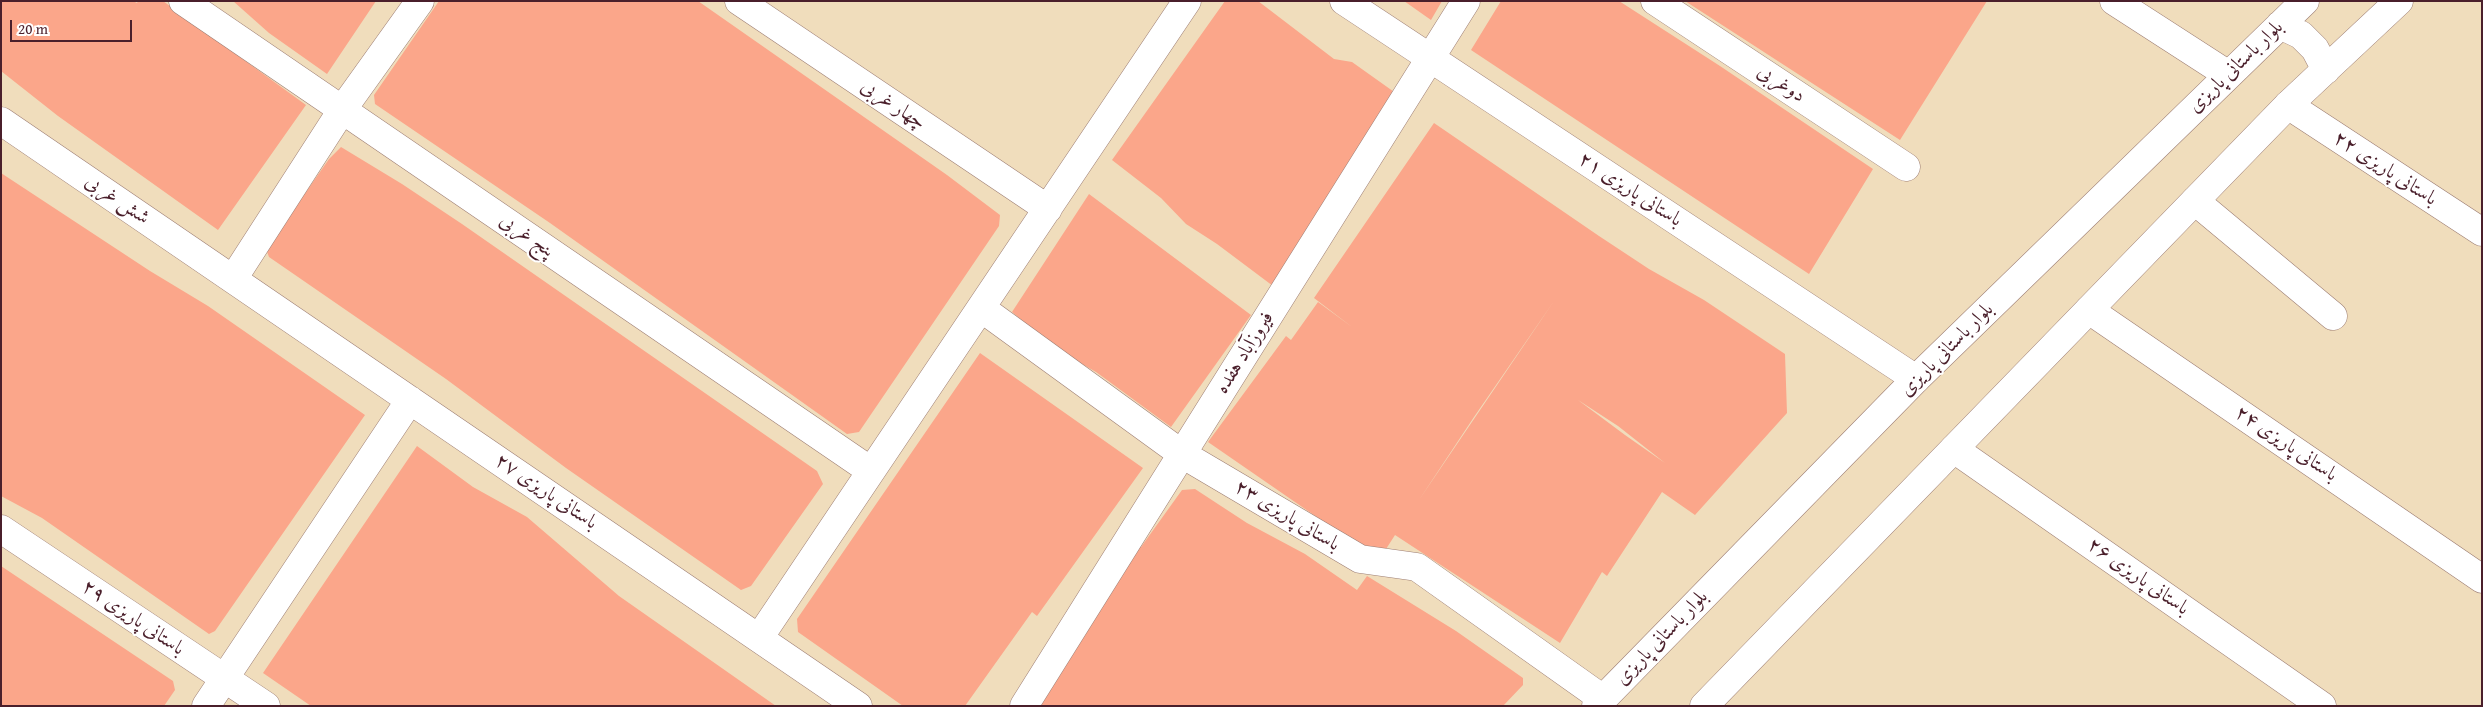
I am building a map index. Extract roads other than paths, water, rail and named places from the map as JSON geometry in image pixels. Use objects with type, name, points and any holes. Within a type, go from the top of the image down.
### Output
[{"type":"street","name":"پنج غربی","points":[[183,1],[871,471]]},
{"type":"street","points":[[233,279],[342,110],[420,1]]},
{"type":"street","name":"چهار غربی","points":[[738,1],[1048,208]]},
{"type":"street","points":[[759,638],[1187,1]]},
{"type":"street","name":"باستانی پاریزی ۲۱","points":[[1344,1],[1916,379]]},
{"type":"street","name":"فیروزآباد هفده","points":[[1024,706],[1466,1]]},
{"type":"street","name":"دوغربی","points":[[1655,1],[1906,167]]},
{"type":"street","points":[[2114,1],[2227,74]]},
{"type":"street","name":"بلوار باستانی پاریزی","points":[[1600,702],[1916,379],[2227,74],[2305,1]]},
{"type":"street","points":[[1704,706],[2288,105],[2398,1]]},
{"type":"street","points":[[2280,25],[2301,36],[2315,49],[2326,70]]},
{"type":"street","name":"باستانی پاریزی ۲۲","points":[[2288,105],[2482,232]]},
{"type":"street","name":"شش غربی","points":[[1,121],[233,279]]},
{"type":"street","points":[[2195,201],[2333,316]]},
{"type":"street","name":"باستانی پاریزی ۲۷","points":[[233,279],[858,706]]},
{"type":"street","name":"باستانی پاریزی ۲۳","points":[[981,308],[1182,454],[1360,559],[1417,567],[1600,702]]},
{"type":"street","name":"باستانی پاریزی ۲۴","points":[[2090,310],[2482,579]]},
{"type":"street","points":[[206,706],[410,400]]},
{"type":"street","name":"باستانی پاریزی ۲۶","points":[[1954,449],[2322,706]]},
{"type":"street","name":"باستانی پاریزی ۲۹","points":[[1,529],[266,706]]}]
